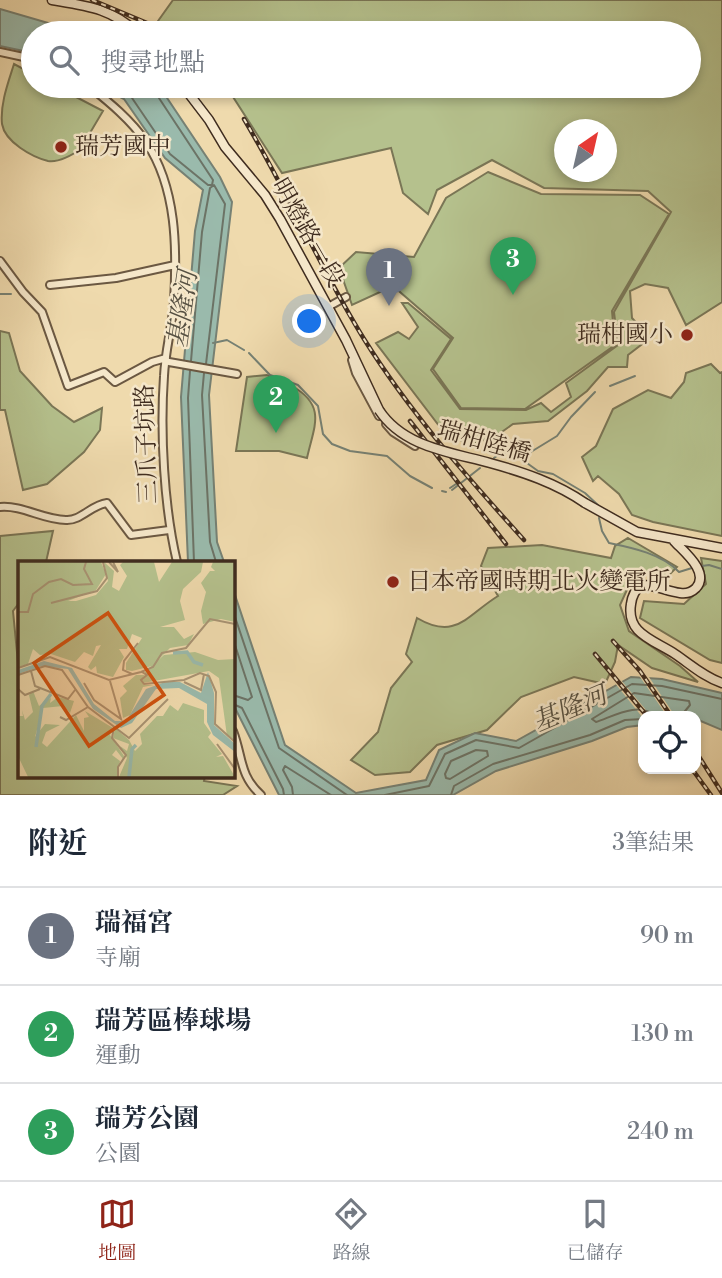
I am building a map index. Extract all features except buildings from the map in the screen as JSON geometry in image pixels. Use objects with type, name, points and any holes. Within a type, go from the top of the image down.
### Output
[{"type":"main road","points":[[52,0],[91,6],[109,12],[121,21]]},
{"type":"main road","name":"明燈路一段","points":[[192,98],[225,147],[265,195],[346,340],[379,410]]},
{"type":"main road","name":"瑞柑陸橋","points":[[379,410],[396,429],[415,441],[536,478],[572,494],[637,533],[674,541]]},
{"type":"main road","points":[[674,541],[722,548]]},
{"type":"main road","points":[[674,541],[699,570],[699,583],[691,592],[683,594],[656,585],[641,585],[632,599],[631,620],[639,633],[722,683]]},
{"type":"street","points":[[0,52],[21,56]]},
{"type":"street","name":"三爪子坑路","points":[[104,98],[142,138],[162,173],[171,210],[175,265],[174,303],[161,414],[169,530],[177,561]]},
{"type":"street","name":"三爪子坑路","points":[[0,261],[42,312],[68,386],[104,372],[115,382],[152,362],[167,360]]},
{"type":"street","points":[[50,285],[116,278],[175,265]]},
{"type":"street","points":[[328,307],[346,297]]},
{"type":"street","points":[[346,340],[383,409],[408,433],[415,446],[394,432],[373,408],[356,373],[346,340]]},
{"type":"street","points":[[167,360],[237,374]]},
{"type":"street","points":[[473,464],[474,456]]},
{"type":"street","points":[[0,507],[9,506],[36,515],[70,520],[107,503],[131,535],[169,530]]},
{"type":"street","points":[[234,735],[243,772],[249,784],[261,795]]},
{"type":"green space","points":[[173,0],[722,0],[722,302],[686,325],[668,288],[645,284],[630,291],[632,318],[650,338],[628,355],[627,367],[608,367],[587,391],[548,421],[513,424],[496,436],[469,445],[443,431],[376,343],[398,332],[409,339],[418,327],[402,303],[408,303],[451,339],[431,370],[460,409],[526,410],[541,403],[551,412],[571,397],[566,383],[618,345],[614,312],[671,212],[648,191],[544,188],[492,160],[437,190],[428,214],[403,193],[391,148],[282,173],[234,98],[701,98],[701,21],[158,21]]},
{"type":"green space","points":[[14,64],[21,68],[21,98],[78,98],[103,111],[84,147],[62,159],[48,161],[27,152],[14,143],[4,131],[2,109]]},
{"type":"green space","points":[[488,172],[541,194],[640,195],[669,214],[612,311],[615,345],[525,409],[461,408],[433,369],[453,338],[393,286],[352,305],[339,268],[356,252],[414,257],[446,198]]},
{"type":"green space","points":[[0,331],[9,333],[20,371],[52,406],[74,422],[102,408],[100,430],[84,452],[47,484],[23,490],[5,410],[0,410]]},
{"type":"green space","points":[[711,364],[722,372],[722,536],[632,515],[619,494],[598,476],[593,481],[582,457],[596,446],[613,409],[648,390],[671,398],[684,382],[686,373]]},
{"type":"green space","points":[[267,375],[292,386],[310,401],[314,409],[315,426],[307,458],[279,451],[236,451],[247,377]]},
{"type":"green space","points":[[53,531],[46,561],[18,561],[18,604],[13,611],[18,663],[18,778],[205,778],[204,781],[237,786],[223,795],[0,795],[0,536]]},
{"type":"green space","points":[[628,538],[677,567],[667,577],[635,572],[620,605],[629,631],[680,666],[698,682],[652,668],[618,645],[615,662],[605,684],[574,677],[521,697],[487,730],[437,745],[410,772],[375,775],[351,760],[378,732],[391,688],[412,662],[406,654],[417,618],[442,627],[452,626],[498,596],[481,566],[488,548],[542,545],[611,558],[615,546]]},
{"type":"green space","points":[[701,558],[722,561],[722,663],[710,660],[640,618],[644,601],[684,604],[706,584]]},
{"type":"water","points":[[0,9],[40,21],[21,21],[21,50],[0,46]]},
{"type":"water","points":[[122,98],[167,98],[220,177],[232,202],[209,395],[217,542],[224,561],[188,561],[181,397],[195,231],[203,190],[165,158]]},
{"type":"water","points":[[234,592],[285,745],[356,793],[426,780],[439,750],[475,733],[516,741],[631,677],[662,679],[722,693],[722,730],[701,721],[701,711],[638,711],[638,726],[496,771],[453,795],[279,795],[234,706]]},
{"type":"pier","points":[[638,674],[647,674],[672,711],[664,711]]},
{"type":"pier","points":[[620,679],[647,711],[638,712],[614,682]]},
{"type":"waterway","points":[[0,294],[11,294]]},
{"type":"waterway","points":[[213,343],[227,340],[244,350]]},
{"type":"waterway","points":[[249,353],[270,375],[298,385],[318,406],[323,434],[332,444],[350,451],[387,456],[410,476],[432,488]]},
{"type":"waterway","points":[[610,386],[635,376]]},
{"type":"waterway","points":[[521,458],[557,436],[595,392]]},
{"type":"waterway","points":[[494,458],[501,453],[513,453],[538,471],[553,474],[585,493],[599,506]]},
{"type":"waterway","points":[[452,490],[480,468]]},
{"type":"waterway","points":[[450,488],[456,484]]},
{"type":"waterway","points":[[442,491],[446,492]]},
{"type":"waterway","points":[[599,518],[609,543],[656,556],[679,572],[692,568]]},
{"type":"waterway","points":[[702,566],[722,569]]},
{"type":"railway","points":[[92,0],[142,21]]},
{"type":"railway","points":[[244,119],[333,285],[381,366],[439,443],[524,540]]},
{"type":"railway","points":[[410,421],[506,544]]},
{"type":"railway","points":[[613,641],[640,671],[668,711]]},
{"type":"railway","points":[[595,654],[643,711]]},
{"type":"railway","points":[[701,760],[722,793]]},
{"type":"railway","points":[[696,774],[711,795]]},
{"type":"place","name":"瑞芳國中","points":[[61,147]]},
{"type":"place","name":"瑞芳公園","points":[[513,295]]},
{"type":"place","name":"瑞福宮","points":[[389,306]]},
{"type":"place","name":"瑞柑國小","points":[[687,335]]},
{"type":"place","name":"瑞芳區棒球場","points":[[276,433]]},
{"type":"place","name":"日本帝國時期北火變電所","points":[[393,582]]},
{"type":"water label","name":"基隆河","points":[[183,309]]},
{"type":"water label","name":"基隆河","points":[[570,709]]}]
